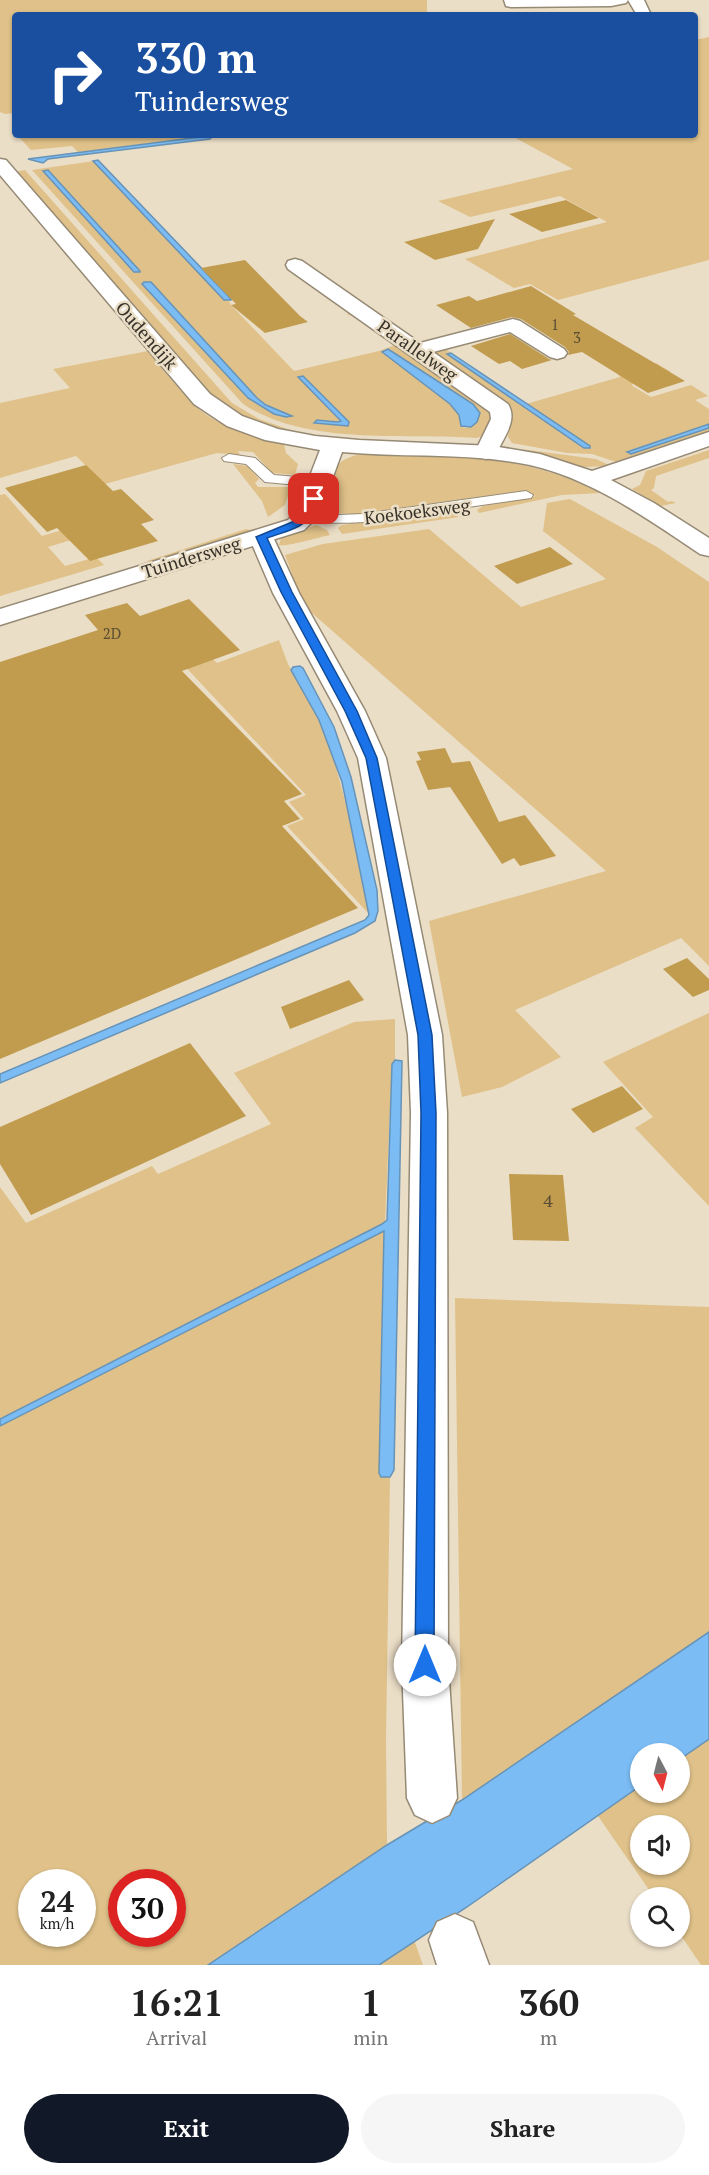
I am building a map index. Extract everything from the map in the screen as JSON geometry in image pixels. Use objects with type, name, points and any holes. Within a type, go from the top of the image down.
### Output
[{"type":"street","points":[[511,0],[511,3],[621,0]]},
{"type":"street","points":[[635,0],[638,1],[643,12]]},
{"type":"street","name":"Oudendijk","points":[[2,169],[209,405],[227,418],[254,429],[293,439],[333,445]]},
{"type":"street","name":"Parallelweg","points":[[295,265],[500,409],[502,419],[486,452]]},
{"type":"street","points":[[418,350],[513,325],[557,353]]},
{"type":"street","points":[[591,479],[709,438]]},
{"type":"street","points":[[307,515],[333,445],[486,452],[531,459],[591,479],[636,502],[709,549]]},
{"type":"street","name":"Tuindersweg","points":[[0,617],[216,548],[261,537],[296,525],[307,515]]},
{"type":"street","points":[[261,537],[286,592],[351,711],[372,758],[425,1035],[429,1113],[425,1665],[432,1798]]},
{"type":"lane","points":[[229,458],[250,461],[270,479],[320,483]]},
{"type":"lane","name":"Koekoeksweg","points":[[307,515],[338,519],[363,518],[526,495]]},
{"type":"shaded area","points":[[0,0],[427,0],[427,12],[12,12],[12,113],[0,112]]},
{"type":"shaded area","points":[[709,37],[709,260],[558,300],[530,284],[514,288],[465,259],[607,222],[560,196],[470,217],[438,201],[573,169],[516,138],[698,138],[698,39]]},
{"type":"shaded area","points":[[20,138],[195,138],[78,152],[72,146],[31,150]]},
{"type":"shaded area","points":[[94,161],[294,371],[379,351],[395,345],[356,317],[346,314],[353,313],[486,402],[494,417],[484,435],[477,438],[356,435],[326,432],[268,417],[243,404],[32,170]],"holes":[[[48,170],[140,272],[134,272],[44,171]],[[151,282],[257,398],[275,410],[274,414],[248,398],[142,284]],[[390,349],[477,422],[471,427],[464,428],[456,409],[384,350]],[[299,376],[303,376],[349,423],[313,423],[317,420],[341,421]]]},
{"type":"shaded area","points":[[25,170],[232,403],[259,419],[296,432],[262,425],[211,395],[15,172]]},
{"type":"shaded area","points":[[444,348],[451,353],[447,354],[585,448],[590,447],[526,404],[620,377],[618,374],[656,363],[671,372],[631,385],[651,397],[691,385],[708,396],[695,400],[709,409],[709,424],[627,451],[629,453],[709,428],[709,435],[619,463],[592,454],[567,453],[512,443],[508,437],[509,428],[499,401],[500,398],[490,395],[431,352]]},
{"type":"shaded area","points":[[148,351],[203,413],[236,430],[284,444],[286,453],[298,464],[295,475],[272,473],[253,452],[238,451],[240,455],[217,453],[105,484],[76,456],[0,478],[0,403],[70,388],[53,369]]},
{"type":"shaded area","points":[[521,449],[596,459],[611,466],[583,467]]},
{"type":"shaded area","points":[[709,450],[709,458],[656,476],[654,488],[651,490],[668,502],[676,503],[660,506],[632,489],[640,485],[646,471]]},
{"type":"shaded area","points":[[367,453],[486,459],[543,470],[600,493],[562,495],[479,513],[477,510],[483,506],[536,496],[520,491],[359,514],[331,510],[327,501],[337,467],[346,459]]},
{"type":"shaded area","points":[[233,464],[248,466],[259,479],[255,483],[258,487],[291,487],[285,505],[268,517],[262,501]]},
{"type":"shaded area","points":[[5,494],[42,536],[62,530],[71,540],[48,547],[65,566],[96,557],[104,565],[0,596],[0,495]]},
{"type":"shaded area","points":[[570,499],[657,547],[709,582],[709,966],[681,938],[515,1010],[561,1057],[502,1087],[462,1097],[429,921],[606,871],[304,606],[285,555],[323,544],[429,529],[521,607],[606,579],[543,531],[547,503]]},
{"type":"shaded area","points":[[450,511],[459,517],[342,534],[338,528],[342,525]]},
{"type":"shaded area","points":[[316,525],[327,530],[330,535],[279,545],[281,538]]},
{"type":"shaded area","points":[[246,529],[254,531],[153,562],[147,561]]},
{"type":"shaded area","points":[[188,634],[217,663],[279,640],[288,664],[319,720],[332,753],[350,819],[370,915],[287,826],[304,819],[289,802],[306,795],[162,642]]},
{"type":"shaded area","points":[[709,1013],[709,1206],[635,1128],[653,1117],[603,1062]]},
{"type":"shaded area","points":[[395,1019],[395,1060],[392,1064],[385,1222],[0,1419],[0,1187],[26,1223],[152,1166],[158,1174],[271,1124],[234,1073],[354,1022]]},
{"type":"shaded area","points":[[384,1231],[379,1472],[381,1477],[390,1477],[386,1740],[387,1845],[208,1965],[0,1965],[0,1426]]},
{"type":"shaded area","points":[[455,1298],[709,1307],[709,1632],[462,1800]]},
{"type":"shaded area","points":[[709,1739],[709,1965],[701,1965],[689,1947],[690,1887],[647,1887],[639,1875],[690,1875],[690,1815],[630,1815],[630,1862],[598,1816],[630,1793],[630,1803],[690,1803],[690,1752]]},
{"type":"shaded area","points":[[414,1940],[423,1965],[379,1965]]},
{"type":"water","points":[[192,138],[211,138],[48,159],[43,163],[28,159]]},
{"type":"water","points":[[98,160],[231,300],[224,300],[93,161]]},
{"type":"water","points":[[48,170],[140,272],[134,272],[43,171]]},
{"type":"water","points":[[151,282],[257,398],[266,405],[292,416],[274,414],[248,398],[142,284]]},
{"type":"water","points":[[388,349],[473,404],[480,413],[477,422],[471,427],[461,426],[459,415],[450,404],[382,352]]},
{"type":"water","points":[[451,353],[590,448],[584,448],[447,354]]},
{"type":"water","points":[[303,376],[349,422],[348,426],[314,423],[317,420],[341,421],[298,377]]},
{"type":"water","points":[[709,424],[709,428],[631,454],[627,452]]},
{"type":"water","points":[[300,666],[334,727],[351,777],[377,890],[378,911],[375,921],[355,933],[0,1083],[0,1074],[365,920],[369,915],[342,782],[319,720],[291,670],[293,667]]},
{"type":"water","points":[[395,1060],[402,1061],[394,1470],[390,1477],[381,1477],[379,1473],[384,1231],[0,1426],[0,1419],[387,1220],[392,1064]]},
{"type":"water","points":[[709,1632],[709,1739],[690,1752],[690,1743],[630,1743],[630,1793],[467,1907],[379,1965],[208,1965],[387,1845],[462,1800]]},
{"type":"building","points":[[566,200],[599,218],[542,232],[509,214]]},
{"type":"building","points":[[495,219],[478,249],[435,260],[404,242]]},
{"type":"building","points":[[245,260],[308,322],[265,333],[231,305],[236,304],[201,268]]},
{"type":"building","points":[[531,286],[576,314],[573,315],[685,381],[648,393],[582,352],[568,355],[569,352],[565,347],[521,319],[512,317],[471,328],[436,305],[469,296],[477,301]]},
{"type":"building","points":[[510,334],[552,360],[522,369],[510,361],[499,364],[471,346]]},
{"type":"building","points":[[86,465],[113,491],[121,489],[154,520],[141,524],[158,541],[90,561],[57,528],[47,532],[5,488]]},
{"type":"building","points":[[550,547],[573,564],[517,584],[494,566]]},
{"type":"building","points":[[189,599],[240,650],[182,671],[302,794],[284,801],[300,819],[282,826],[358,908],[0,1059],[0,662],[98,630],[85,615],[127,603],[140,616]]},
{"type":"building","points":[[445,748],[452,763],[470,761],[499,822],[525,815],[556,856],[520,866],[514,858],[502,864],[450,787],[428,790],[416,761],[421,760],[417,752]]},
{"type":"building","points":[[687,958],[709,979],[709,990],[693,997],[663,969]]},
{"type":"building","points":[[349,980],[364,1000],[290,1029],[281,1007]]},
{"type":"building","points":[[190,1043],[246,1116],[31,1215],[0,1164],[0,1127]]},
{"type":"building","points":[[622,1086],[643,1109],[593,1133],[571,1109]]},
{"type":"building","points":[[509,1174],[563,1175],[569,1241],[513,1240]]},
{"type":"route","points":[[314,499],[301,523],[261,537],[286,592],[351,711],[372,758],[425,1035],[429,1113],[425,1665]]}]
